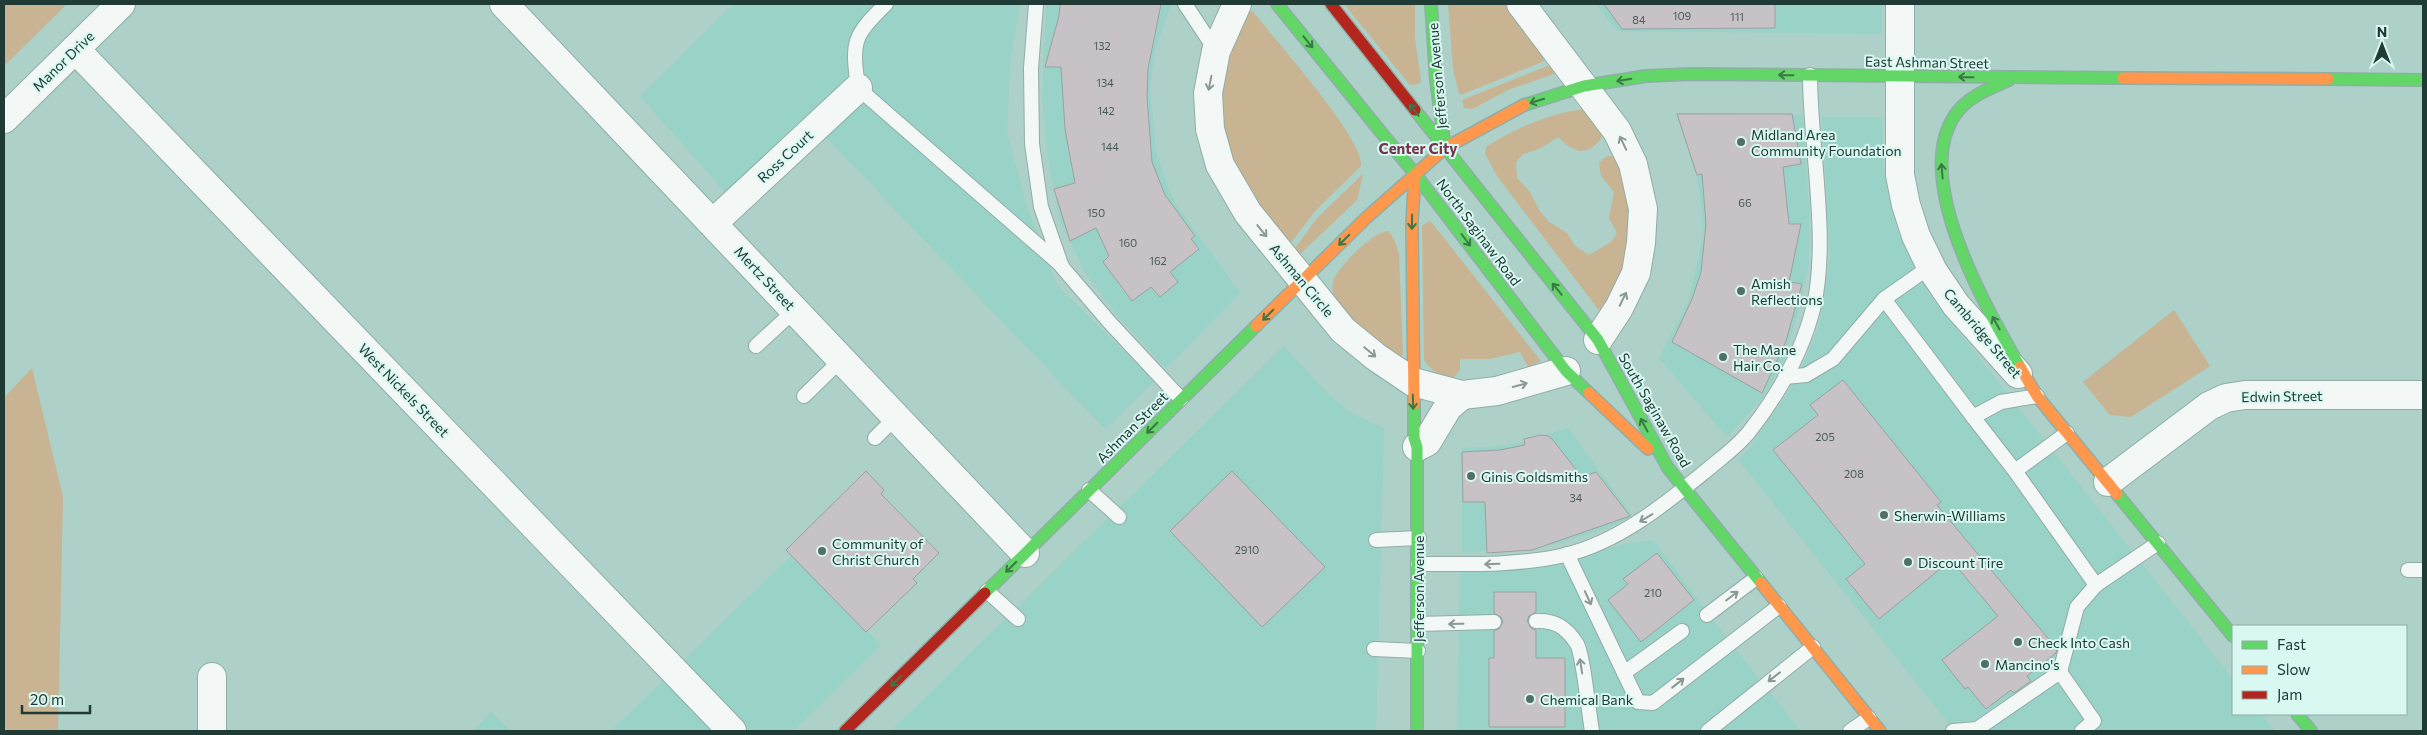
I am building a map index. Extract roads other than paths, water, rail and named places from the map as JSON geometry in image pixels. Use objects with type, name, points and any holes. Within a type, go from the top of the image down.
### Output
[{"type":"street","name":"Manor Drive","points":[[4,119],[121,4]]},
{"type":"street","name":"Ashman Circle","points":[[1236,4],[1216,51],[1208,93],[1210,129],[1220,165],[1248,214],[1343,330],[1376,357],[1413,382],[1462,395],[1497,391],[1566,371]]},
{"type":"street","name":"North Saginaw Road","points":[[1277,4],[1415,174],[1566,371],[1668,468]]},
{"type":"street","points":[[1331,4],[1445,148]]},
{"type":"street","name":"Jefferson Avenue","points":[[1432,4],[1436,80],[1445,148]]},
{"type":"street","points":[[1521,4],[1617,131],[1633,164],[1643,209],[1636,273],[1619,308],[1598,340]]},
{"type":"street","name":"Cambridge Street","points":[[1900,4],[1900,175],[1913,228],[1931,266],[1956,305],[2037,396],[2232,635]]},
{"type":"street","name":"Mertz Street","points":[[519,9],[713,223],[1025,553]]},
{"type":"street","name":"West Nickels Street","points":[[75,49],[732,731]]},
{"type":"street","name":"East Ashman Street","points":[[1445,148],[1528,103],[1584,86],[1664,75],[2423,80]]},
{"type":"street","name":"Cambridge Street","points":[[2014,78],[1972,97],[1960,109],[1948,127],[1941,159],[1947,207],[1969,269],[1985,305],[2037,396]]},
{"type":"street","name":"Ross Court","points":[[713,223],[858,88]]},
{"type":"street","name":"Ashman Street","points":[[845,731],[1302,280],[1366,218],[1445,148]]},
{"type":"street","name":"South Saginaw Road","points":[[1445,148],[1598,340],[1668,468],[1880,731]]},
{"type":"street","name":"Jefferson Avenue","points":[[1415,174],[1412,221],[1414,438],[1417,447],[1419,538],[1417,731]]},
{"type":"street","points":[[1417,447],[1428,442],[1448,407],[1462,395]]},
{"type":"street","name":"Edwin Street","points":[[2108,482],[2209,406],[2226,398],[2245,395],[2423,396]]},
{"type":"street","points":[[212,678],[212,731]]},
{"type":"street","points":[[2298,715],[2311,731]]},
{"type":"lane","points":[[886,4],[867,23],[855,41],[855,65],[858,88],[1062,267],[1181,400]]},
{"type":"lane","points":[[1036,4],[1031,68],[1032,144],[1041,207],[1062,267]]},
{"type":"lane","points":[[1185,4],[1216,51]]},
{"type":"lane","points":[[1418,564],[1530,562],[1568,554],[1609,537],[1642,520],[1685,488],[1747,434],[1785,377],[1802,340],[1814,305],[1818,233],[1810,114],[1810,75]]},
{"type":"lane","points":[[1785,377],[1806,375],[1832,359],[1884,299],[1931,266]]},
{"type":"lane","points":[[1884,299],[2015,471],[2096,585]]},
{"type":"lane","points":[[756,346],[795,310]]},
{"type":"lane","points":[[804,396],[842,359]]},
{"type":"lane","points":[[1973,417],[2001,402],[2037,396]]},
{"type":"lane","points":[[875,438],[896,417]]},
{"type":"lane","points":[[2015,471],[2067,432]]},
{"type":"lane","points":[[1089,490],[1119,517]]},
{"type":"lane","points":[[1376,540],[1419,538]]},
{"type":"lane","points":[[1952,731],[1977,729],[2060,672],[2077,607],[2096,585],[2158,543]]},
{"type":"lane","points":[[1568,554],[1638,702],[1654,703],[1779,606]]},
{"type":"lane","points":[[2408,570],[2423,570]]},
{"type":"lane","points":[[1707,615],[1756,578]]},
{"type":"lane","points":[[987,591],[1018,619]]},
{"type":"lane","points":[[1536,622],[1549,620],[1560,624],[1578,645],[1592,731]]},
{"type":"lane","points":[[1418,624],[1494,622]]},
{"type":"lane","points":[[1624,673],[1682,631]]},
{"type":"lane","points":[[1708,731],[1813,647]]},
{"type":"lane","points":[[1374,649],[1418,651]]},
{"type":"lane","points":[[2060,672],[2094,721],[2082,731]]},
{"type":"lane","points":[[1850,731],[1869,718]]},
{"type":"place","name":"Midland Area Community Foundation","points":[[1741,142]]},
{"type":"place","name":"Amish Reflections","points":[[1741,291]]},
{"type":"place","name":"The Mane Hair Co.","points":[[1723,357]]},
{"type":"place","name":"Ginis Goldsmiths","points":[[1471,476]]},
{"type":"place","name":"Sherwin-Williams","points":[[1884,515]]},
{"type":"place","name":"Community of Christ Church","points":[[822,551]]},
{"type":"place","name":"Discount Tire","points":[[1908,562]]},
{"type":"place","name":"Check Into Cash","points":[[2018,642]]},
{"type":"place","name":"Mancino's","points":[[1985,664]]},
{"type":"place","name":"Chemical Bank","points":[[1530,699]]},
{"type":"district","name":"Center City","points":[[1418,148]]}]
